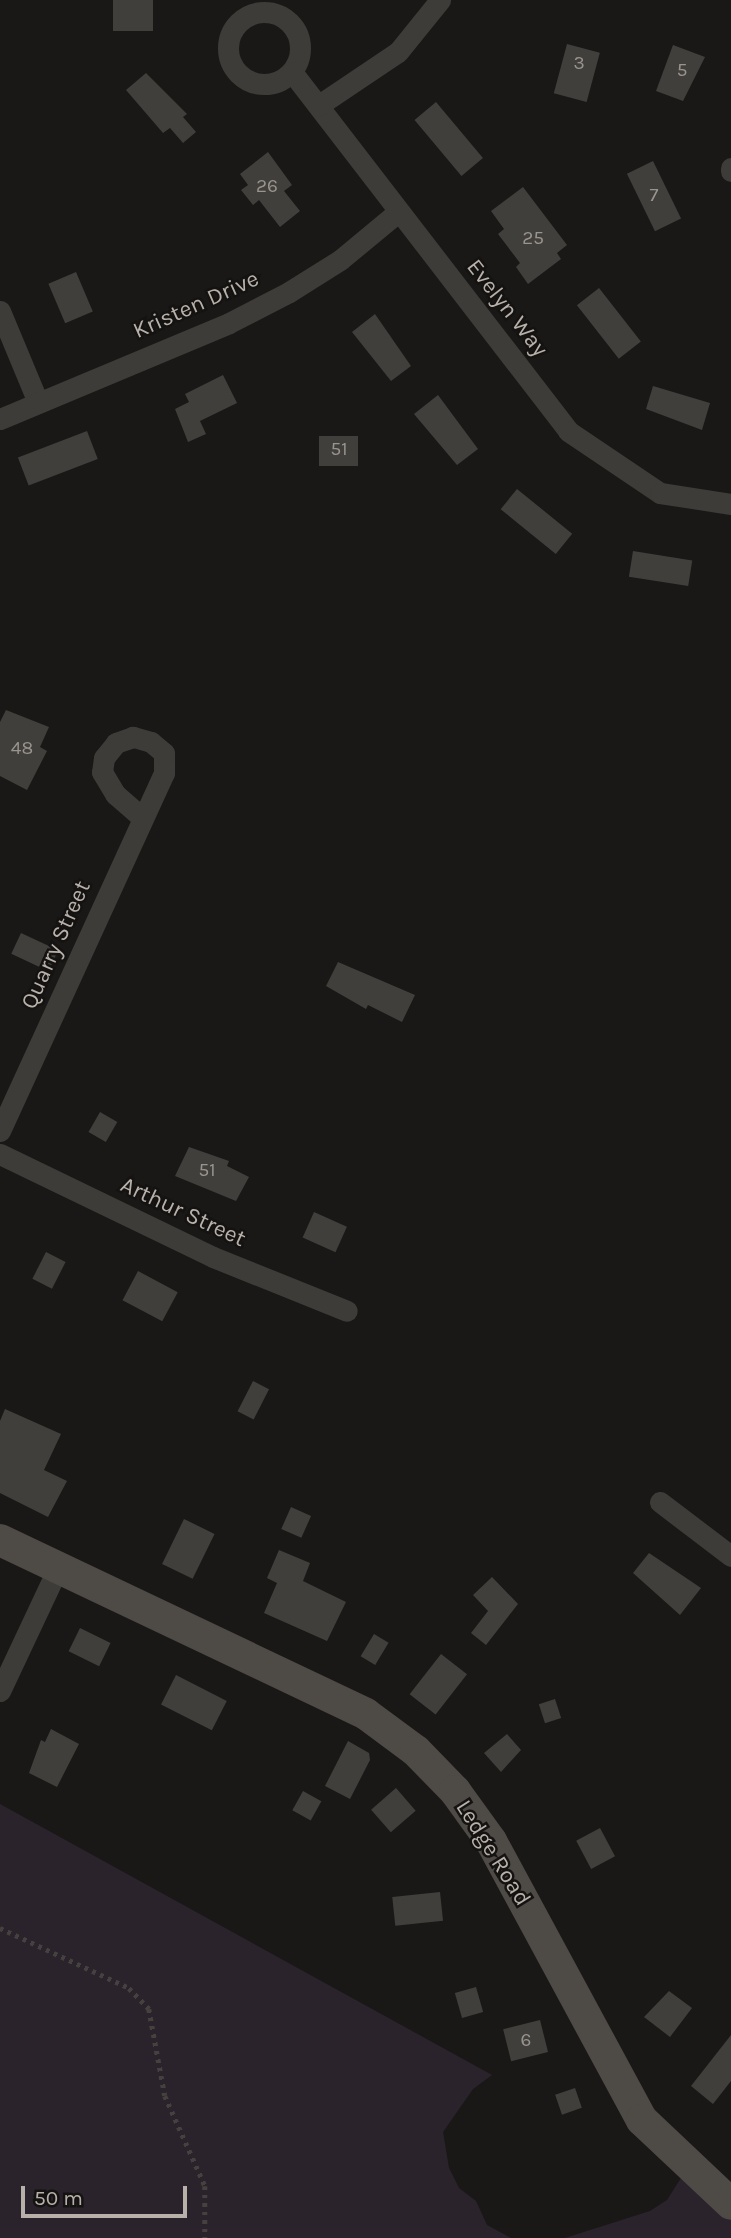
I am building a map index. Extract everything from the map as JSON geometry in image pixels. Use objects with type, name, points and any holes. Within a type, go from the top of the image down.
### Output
[{"type":"street","points":[[319,105],[398,51],[440,0]]},
{"type":"street","name":"Evelyn Way","points":[[292,72],[568,431],[660,493],[731,504]]},
{"type":"street","name":"Kristen Drive","points":[[0,419],[37,400],[229,323],[341,260],[398,212]]},
{"type":"street","points":[[0,311],[37,400]]},
{"type":"street","name":"Quarry Street","points":[[0,1131],[143,818]]},
{"type":"street","name":"Arthur Street","points":[[0,1153],[213,1257],[347,1311]]},
{"type":"street","points":[[660,1502],[731,1556]]},
{"type":"street","name":"Ledge Road","points":[[0,1540],[366,1714],[416,1751],[455,1791],[491,1841],[642,2120],[731,2204]]},
{"type":"street","points":[[0,1691],[58,1568]]},
{"type":"path","points":[[0,1928],[129,1988],[149,2009],[165,2096],[205,2186],[205,2238]]},
{"type":"shaded area","points":[[0,1804],[492,2075],[473,2089],[443,2132],[449,2168],[459,2188],[476,2201],[487,2225],[511,2238],[0,2238]]},
{"type":"shaded area","points":[[681,2178],[731,2205],[731,2238],[565,2238],[650,2211],[667,2200]]},
{"type":"building","points":[[113,0],[153,0],[153,31],[113,31]]},
{"type":"building","points":[[567,44],[600,53],[587,102],[554,93]]},
{"type":"building","points":[[673,45],[705,57],[683,101],[656,91]]},
{"type":"building","points":[[146,73],[187,114],[183,117],[196,132],[183,143],[170,128],[163,133],[126,90]]},
{"type":"building","points":[[436,102],[483,158],[461,176],[415,120]]},
{"type":"building","points":[[268,152],[292,185],[284,191],[300,211],[280,227],[259,200],[253,205],[241,190],[248,185],[240,174]]},
{"type":"building","points":[[653,161],[681,219],[655,231],[627,174]]},
{"type":"building","points":[[523,187],[567,245],[557,253],[561,259],[528,284],[516,267],[520,263],[498,234],[504,229],[491,211]]},
{"type":"building","points":[[76,272],[93,312],[65,323],[48,284]]},
{"type":"building","points":[[599,288],[641,342],[619,359],[577,305]]},
{"type":"building","points":[[375,314],[411,366],[391,381],[352,332]]},
{"type":"building","points":[[223,375],[237,403],[200,421],[206,434],[188,442],[175,409],[189,402],[185,394]]},
{"type":"building","points":[[653,386],[710,403],[702,430],[646,409]]},
{"type":"building","points":[[438,395],[478,449],[457,465],[414,414]]},
{"type":"building","points":[[87,431],[98,459],[29,486],[18,458]]},
{"type":"building","points":[[319,436],[358,436],[358,466],[319,466]]},
{"type":"building","points":[[517,489],[572,534],[556,554],[501,509]]},
{"type":"building","points":[[633,551],[692,560],[688,586],[629,577]]},
{"type":"building","points":[[6,710],[49,727],[40,747],[47,751],[27,790],[0,776],[0,722]]},
{"type":"building","points":[[21,933],[58,950],[48,971],[11,954]]},
{"type":"building","points":[[338,962],[415,995],[402,1022],[368,1005],[366,1009],[326,986]]},
{"type":"building","points":[[100,1112],[117,1122],[106,1142],[88,1132]]},
{"type":"building","points":[[189,1147],[229,1161],[227,1166],[249,1177],[236,1201],[175,1176]]},
{"type":"building","points":[[314,1212],[347,1227],[335,1252],[303,1238]]},
{"type":"building","points":[[46,1252],[66,1262],[52,1289],[32,1279]]},
{"type":"building","points":[[138,1271],[178,1292],[162,1321],[123,1300]]},
{"type":"building","points":[[253,1381],[269,1389],[254,1419],[238,1411]]},
{"type":"building","points":[[5,1409],[61,1434],[44,1470],[67,1481],[48,1517],[0,1493],[0,1421]]},
{"type":"building","points":[[291,1507],[311,1516],[301,1538],[281,1529]]},
{"type":"building","points":[[184,1519],[215,1534],[193,1579],[162,1564]]},
{"type":"building","points":[[279,1550],[310,1563],[303,1581],[346,1602],[327,1641],[264,1613],[277,1583],[267,1578]]},
{"type":"building","points":[[649,1553],[701,1588],[680,1615],[633,1573]]},
{"type":"building","points":[[492,1577],[518,1604],[486,1645],[471,1633],[488,1611],[473,1595]]},
{"type":"building","points":[[80,1628],[111,1643],[99,1666],[69,1651]]},
{"type":"building","points":[[374,1634],[389,1643],[375,1665],[361,1656]]},
{"type":"building","points":[[441,1654],[467,1674],[436,1715],[410,1694]]},
{"type":"building","points":[[176,1675],[227,1701],[212,1730],[161,1704]]},
{"type":"building","points":[[555,1699],[561,1718],[545,1723],[539,1704]]},
{"type":"building","points":[[51,1729],[79,1744],[57,1787],[29,1773],[41,1740],[45,1742]]},
{"type":"building","points":[[507,1734],[521,1750],[501,1772],[484,1753]]},
{"type":"building","points":[[348,1741],[369,1753],[370,1760],[350,1799],[325,1786]]},
{"type":"building","points":[[396,1788],[416,1811],[391,1832],[371,1810]]},
{"type":"building","points":[[303,1791],[321,1801],[311,1820],[292,1810]]},
{"type":"building","points":[[600,1828],[615,1856],[591,1869],[576,1841]]},
{"type":"building","points":[[440,1892],[443,1921],[395,1926],[392,1897]]},
{"type":"building","points":[[476,1987],[483,2012],[462,2018],[455,1993]]},
{"type":"building","points":[[669,1991],[692,2008],[670,2037],[644,2017]]},
{"type":"building","points":[[540,2020],[548,2052],[511,2061],[503,2029]]},
{"type":"building","points":[[731,2035],[731,2081],[713,2104],[691,2086]]},
{"type":"building","points":[[575,2088],[582,2108],[562,2115],[555,2095]]}]
